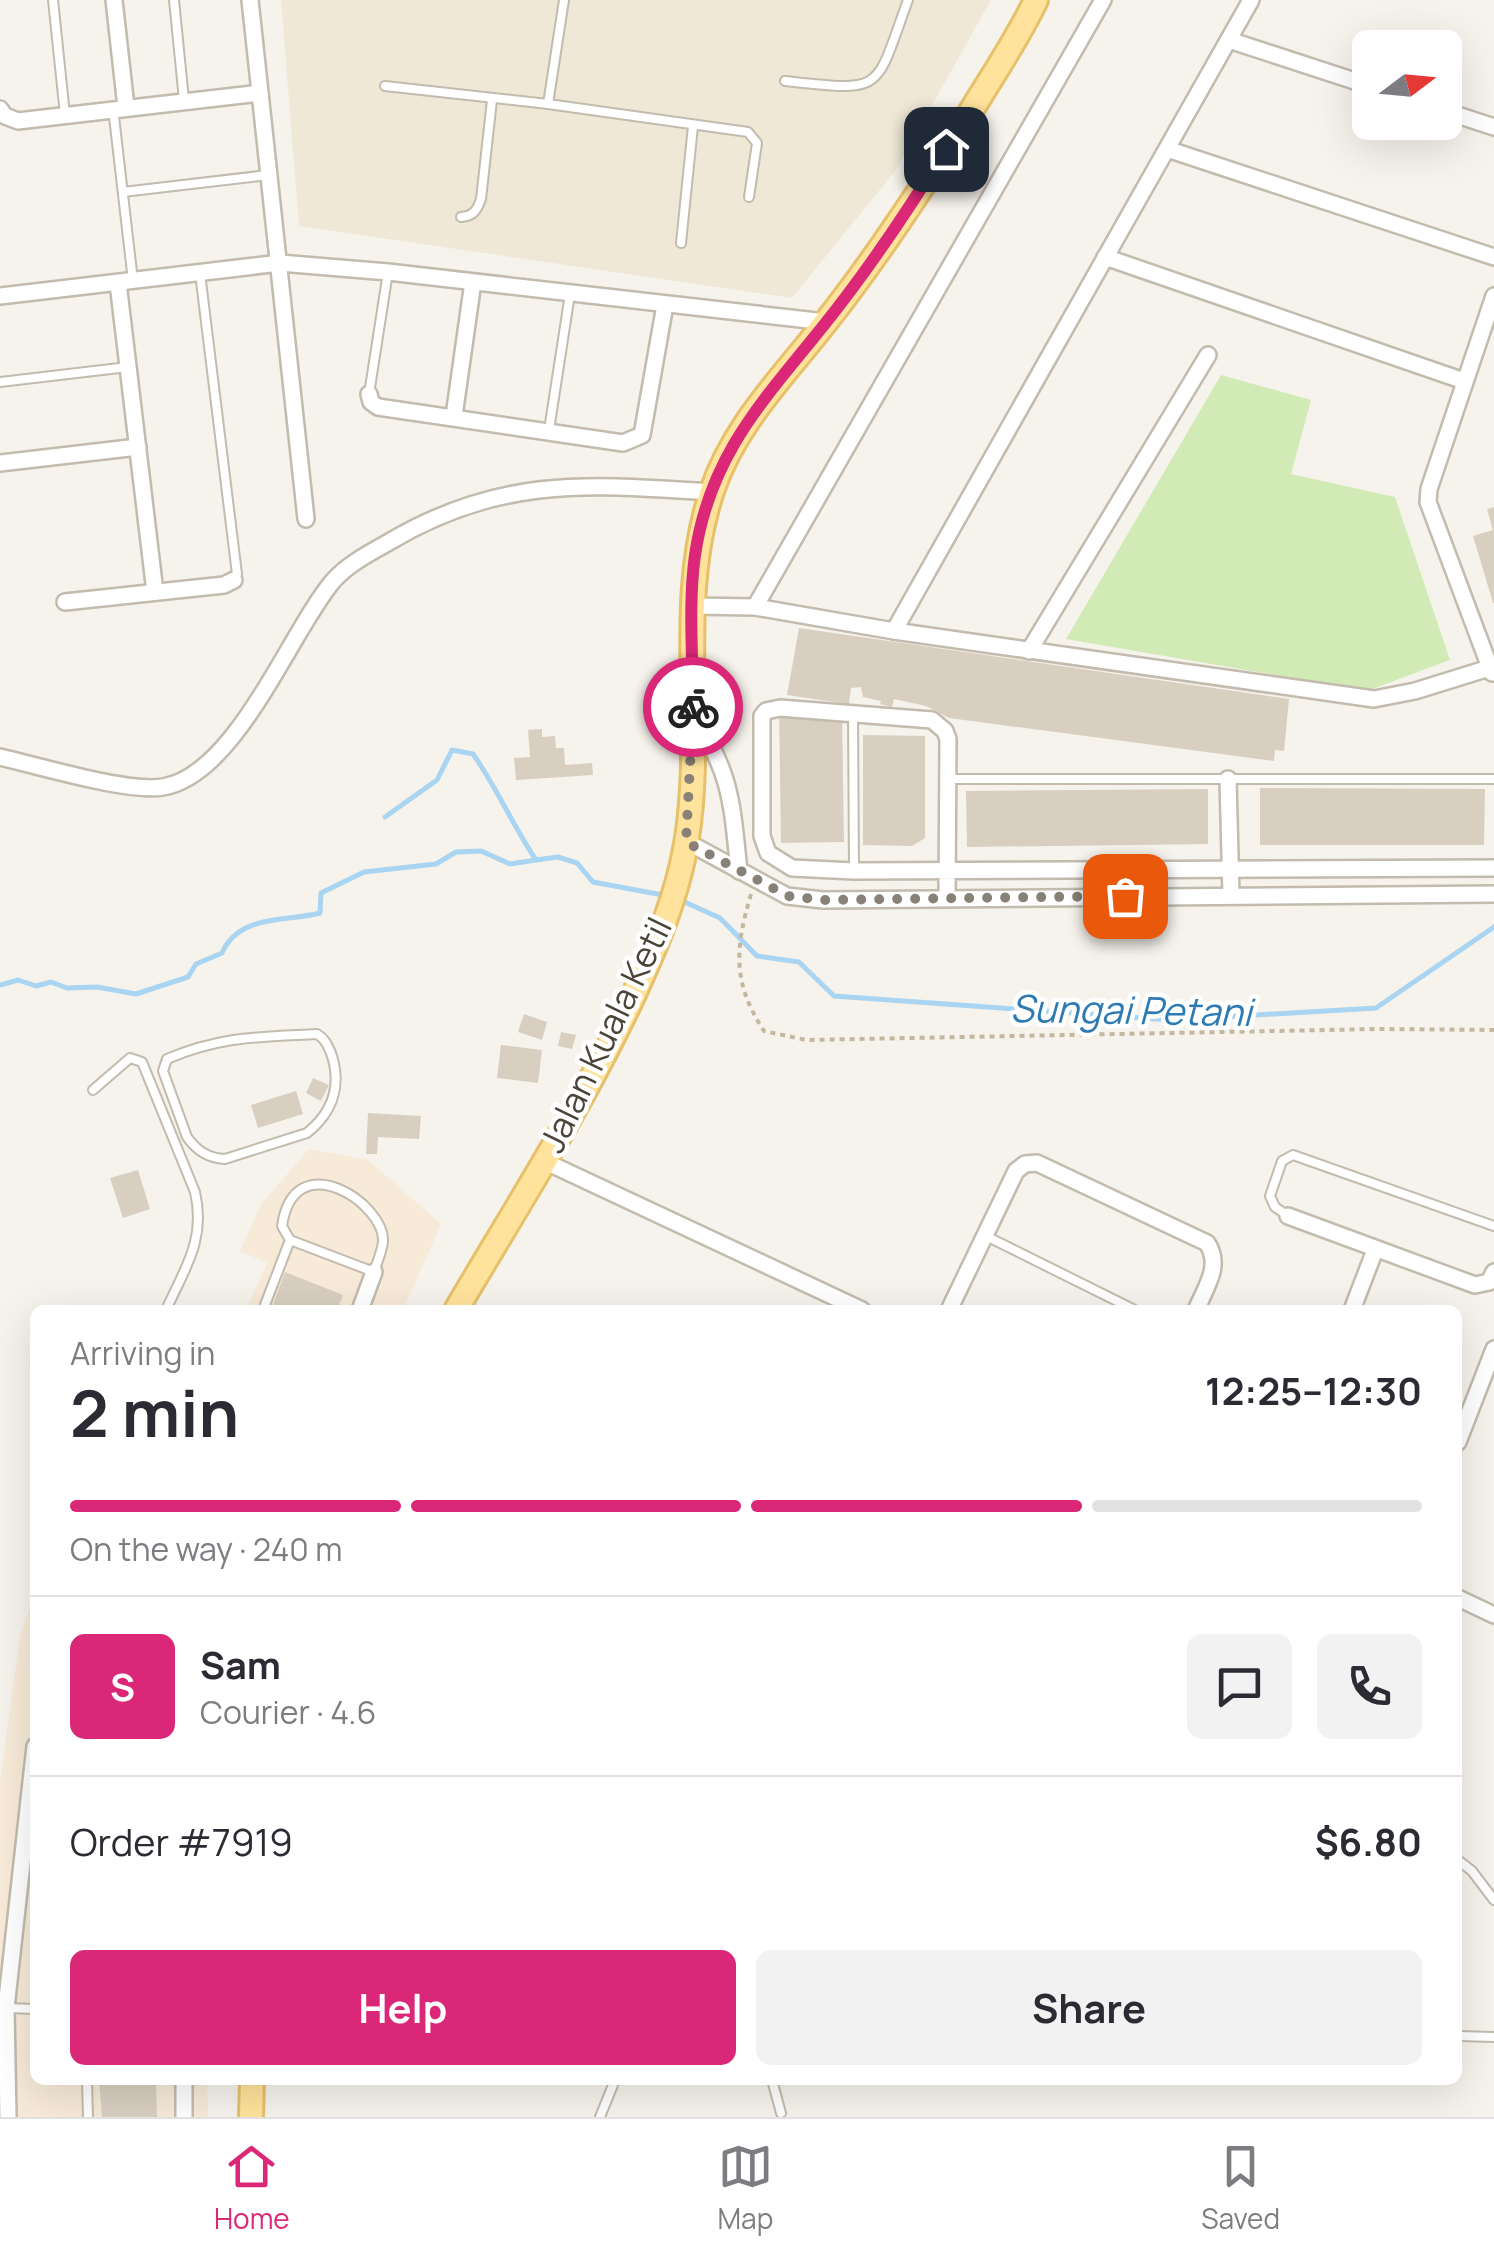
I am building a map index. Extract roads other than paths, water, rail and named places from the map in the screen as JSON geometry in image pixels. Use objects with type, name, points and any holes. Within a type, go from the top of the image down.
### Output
[{"type":"main road","name":"Jalan Kuala Ketil","points":[[459,1305],[621,1021],[666,919],[686,842],[694,717],[695,554],[712,492],[738,434],[826,322],[929,178],[1036,0]]},
{"type":"main road","points":[[251,2117],[252,2085]]},
{"type":"street","points":[[114,0],[120,108]]},
{"type":"street","points":[[250,0],[306,518]]},
{"type":"street","points":[[755,607],[1103,0]]},
{"type":"street","points":[[894,631],[1251,0]]},
{"type":"street","points":[[1228,40],[1352,80]]},
{"type":"street","points":[[0,109],[5,116],[18,121],[260,93]]},
{"type":"street","points":[[1462,117],[1494,127]]},
{"type":"street","points":[[1167,149],[1494,256]]},
{"type":"street","points":[[1105,257],[1464,381]]},
{"type":"street","points":[[0,296],[280,263],[826,322]]},
{"type":"street","points":[[126,282],[128,367],[155,592]]},
{"type":"street","points":[[454,416],[473,282]]},
{"type":"street","points":[[693,606],[755,607],[894,631],[1374,699],[1491,672],[1428,502],[1429,489],[1494,296]]},
{"type":"street","points":[[369,394],[378,407],[624,443],[642,435],[666,305]]},
{"type":"street","points":[[1029,651],[1208,356]]},
{"type":"street","points":[[0,463],[138,446]]},
{"type":"street","points":[[0,757],[138,788],[166,788],[192,774],[242,725],[335,578],[414,527],[458,507],[545,488],[609,485],[712,492]]},
{"type":"street","points":[[66,602],[224,585],[234,580]]},
{"type":"street","points":[[947,898],[947,870],[948,779],[948,739],[940,726],[932,720],[766,710],[762,716],[762,836],[768,853],[792,868],[854,871],[947,870],[1231,868],[1494,868]]},
{"type":"street","points":[[694,717],[716,750],[726,778],[739,871]]},
{"type":"street","points":[[1228,779],[1232,896]]},
{"type":"street","points":[[686,842],[788,896],[824,900],[1494,894]]},
{"type":"street","points":[[544,1161],[851,1305]]},
{"type":"street","points":[[951,1305],[1016,1172],[1025,1164],[1037,1163],[1207,1242],[1215,1264],[1198,1305]]},
{"type":"street","points":[[1288,1216],[1476,1285],[1489,1282],[1494,1272]]},
{"type":"street","points":[[1354,1305],[1375,1250]]},
{"type":"street","points":[[362,1305],[374,1272]]},
{"type":"street","points":[[1462,1432],[1494,1349]]},
{"type":"street","points":[[1462,1600],[1494,1615]]},
{"type":"street","points":[[8,2117],[6,2008],[30,1803]]},
{"type":"street","points":[[184,2085],[184,2117]]},
{"type":"lane","points":[[53,0],[65,115]]},
{"type":"lane","points":[[174,0],[184,101]]},
{"type":"lane","points":[[548,104],[564,0]]},
{"type":"lane","points":[[785,81],[849,88],[866,85],[879,76],[908,0]]},
{"type":"lane","points":[[384,86],[748,132],[757,144],[749,197]]},
{"type":"lane","points":[[461,216],[476,211],[481,198],[492,100]]},
{"type":"lane","points":[[120,108],[126,282]]},
{"type":"lane","points":[[681,243],[693,126]]},
{"type":"lane","points":[[123,192],[268,175]]},
{"type":"lane","points":[[369,394],[388,272]]},
{"type":"lane","points":[[200,274],[237,574],[234,580]]},
{"type":"lane","points":[[549,430],[570,294]]},
{"type":"lane","points":[[0,382],[128,367]]},
{"type":"lane","points":[[853,714],[854,871]]},
{"type":"lane","points":[[948,779],[1494,779]]},
{"type":"lane","points":[[317,1034],[327,1044],[338,1084],[324,1116],[307,1133],[224,1159],[212,1158],[187,1137],[163,1070],[166,1059],[224,1039],[317,1034]]},
{"type":"lane","points":[[93,1090],[130,1058],[142,1062],[195,1192],[198,1239],[168,1305]]},
{"type":"lane","points":[[174,1141],[187,1137]]},
{"type":"lane","points":[[1288,1216],[1275,1207],[1270,1196],[1282,1161],[1293,1154],[1494,1226]]},
{"type":"lane","points":[[322,1182],[359,1202],[378,1219],[384,1240],[374,1272],[290,1240],[282,1226],[292,1199],[308,1184],[322,1182]]},
{"type":"lane","points":[[984,1235],[1125,1305]]},
{"type":"lane","points":[[265,1305],[290,1240]]},
{"type":"lane","points":[[1462,1863],[1494,1900]]},
{"type":"lane","points":[[6,2008],[30,2010]]},
{"type":"lane","points":[[1462,2036],[1494,2037]]},
{"type":"lane","points":[[87,2085],[88,2117]]},
{"type":"lane","points":[[600,2117],[612,2085]]},
{"type":"lane","points":[[773,2085],[781,2113]]},
{"type":"waterway","points":[[385,817],[437,780],[452,750],[473,754],[536,860],[558,857],[577,863],[593,882],[668,896]]},
{"type":"waterway","points":[[0,985],[18,980],[36,986],[51,982],[67,988],[97,987],[136,994],[188,977],[196,964],[222,953],[230,940],[252,926],[320,913],[321,893],[364,872],[436,864],[456,852],[481,851],[510,864],[536,860]]},
{"type":"waterway","name":"Sungai Petani","points":[[678,899],[720,918],[757,956],[799,962],[834,996],[1170,1020],[1376,1008],[1494,927]]}]
